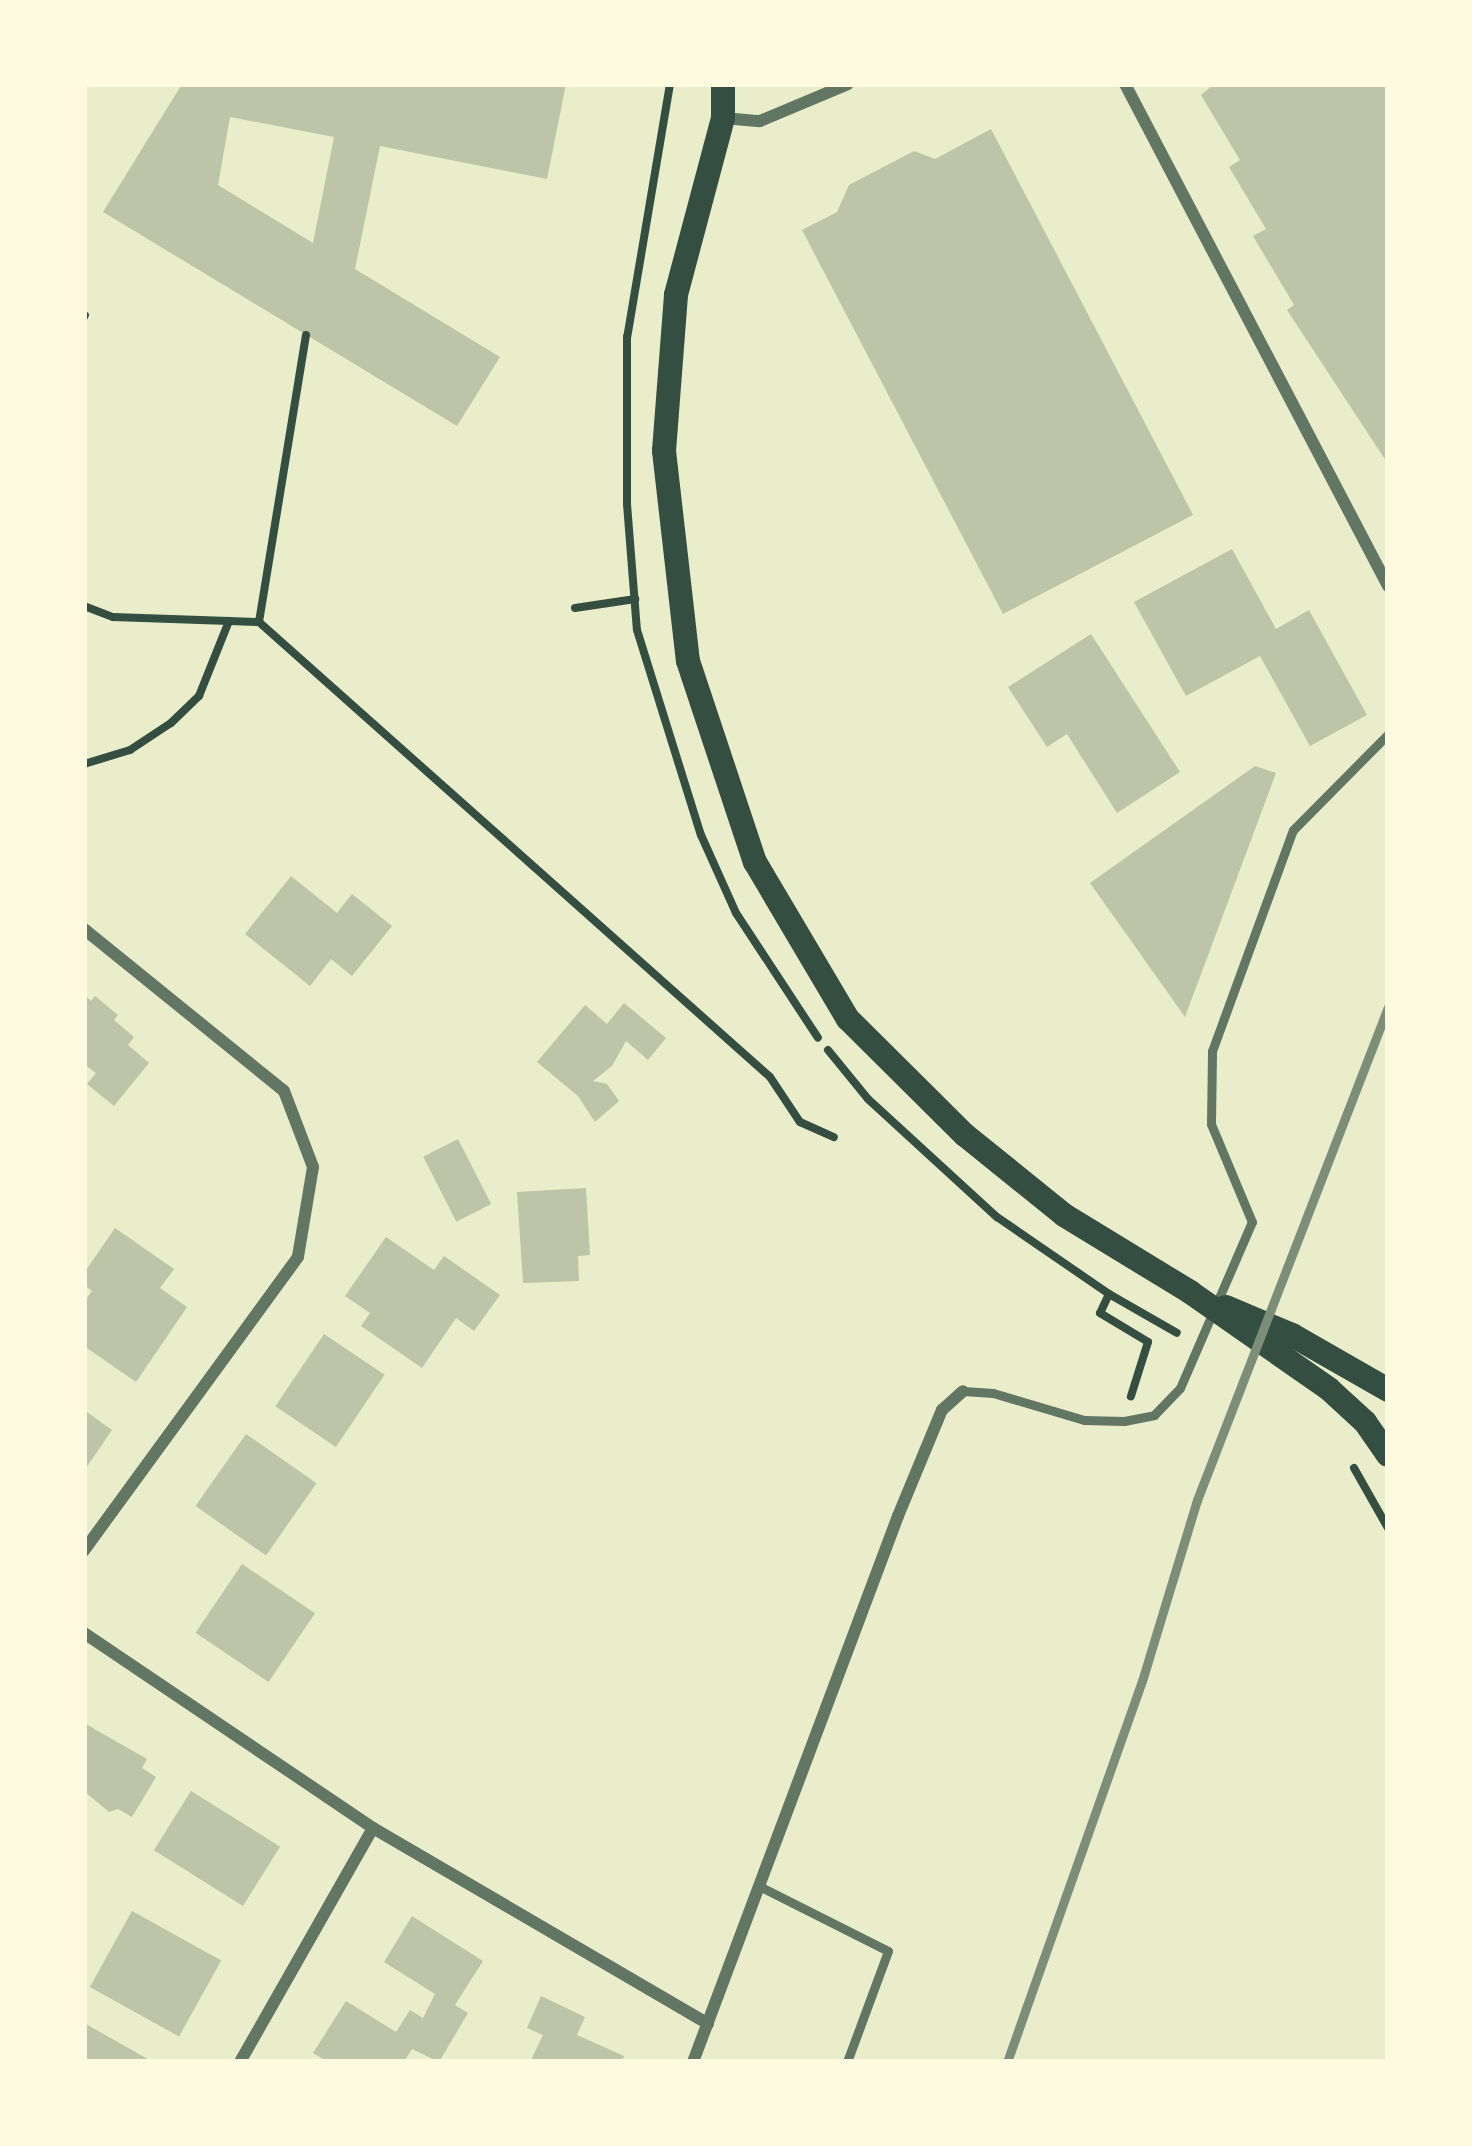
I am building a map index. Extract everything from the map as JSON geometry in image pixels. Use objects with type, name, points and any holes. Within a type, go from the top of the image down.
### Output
[{"type":"main road","points":[[723,84],[723,118],[676,295],[664,452],[688,661],[755,862],[848,1019],[904,1077],[1064,1215],[1190,1292],[1329,1389],[1365,1422],[1388,1455]]},
{"type":"main road","points":[[1190,1292],[1292,1335],[1388,1390]]},
{"type":"street","points":[[723,118],[760,121],[848,84]]},
{"type":"street","points":[[1125,84],[1388,586]]},
{"type":"street","points":[[84,929],[284,1090],[314,1167],[298,1257],[84,1551]]},
{"type":"street","points":[[693,2062],[898,1516],[942,1410],[963,1390]]},
{"type":"street","points":[[84,1634],[373,1828],[708,2024]]},
{"type":"street","points":[[240,2062],[373,1828]]},
{"type":"lane","points":[[963,1390],[993,1393],[1084,1420],[1124,1421],[1154,1415],[1180,1388],[1252,1222],[1211,1124],[1212,1051],[1293,830],[1388,734]]},
{"type":"lane","points":[[758,1886],[888,1951],[848,2062]]},
{"type":"path","points":[[668,106],[670,84]]},
{"type":"path","points":[[259,622],[306,335]]},
{"type":"path","points":[[575,608],[634,599]]},
{"type":"path","points":[[84,606],[113,616],[259,622],[770,1077],[800,1122],[834,1137]]},
{"type":"path","points":[[84,764],[130,750],[199,696],[229,621]]},
{"type":"path","points":[[868,1099],[997,1217],[1109,1294],[1191,1340]]},
{"type":"path","points":[[1109,1294],[1100,1313],[1148,1342],[1124,1421]]},
{"type":"path","points":[[1349,1460],[1388,1528]]},
{"type":"building","points":[[182,84],[566,84],[547,179],[380,146],[355,269],[500,357],[457,426],[103,212]],"holes":[[[230,117],[334,137],[313,243],[218,185]]]},
{"type":"building","points":[[1214,84],[1388,84],[1388,464],[1287,310],[1294,305],[1253,236],[1266,229],[1229,167],[1240,160],[1201,95]]},
{"type":"building","points":[[991,129],[1193,515],[1003,614],[802,230],[837,212],[849,185],[914,151],[935,159]]},
{"type":"building","points":[[1232,549],[1276,629],[1309,610],[1367,715],[1310,746],[1260,656],[1186,696],[1134,602]]},
{"type":"building","points":[[1091,634],[1180,772],[1117,813],[1067,734],[1047,747],[1008,687]]},
{"type":"building","points":[[1255,766],[1276,773],[1185,1017],[1090,883]]},
{"type":"building","points":[[291,876],[337,913],[352,894],[392,926],[352,976],[331,959],[310,986],[245,934]]},
{"type":"building","points":[[84,995],[91,1001],[95,996],[118,1015],[114,1020],[134,1037],[128,1045],[149,1063],[114,1106],[87,1084],[96,1073],[84,1064]]},
{"type":"building","points":[[624,1003],[666,1038],[648,1060],[626,1041],[612,1066],[593,1081],[607,1084],[619,1101],[595,1122],[578,1096],[537,1062],[585,1005],[607,1024]]},
{"type":"building","points":[[458,1139],[491,1204],[456,1222],[423,1157]]},
{"type":"building","points":[[586,1188],[590,1255],[578,1256],[579,1281],[523,1283],[517,1192]]},
{"type":"building","points":[[115,1228],[174,1269],[160,1288],[187,1307],[136,1382],[84,1346],[84,1302],[92,1291],[84,1285],[84,1273]]},
{"type":"building","points":[[386,1237],[434,1270],[444,1256],[500,1295],[474,1331],[456,1318],[422,1368],[361,1326],[370,1313],[345,1296]]},
{"type":"building","points":[[324,1334],[385,1375],[336,1447],[275,1406]]},
{"type":"building","points":[[84,1410],[112,1430],[84,1471]]},
{"type":"building","points":[[246,1434],[316,1483],[266,1555],[196,1506]]},
{"type":"building","points":[[242,1564],[315,1613],[269,1682],[196,1633]]},
{"type":"building","points":[[84,1723],[147,1759],[142,1768],[156,1777],[132,1817],[118,1809],[109,1812],[84,1791]]},
{"type":"building","points":[[191,1791],[280,1847],[243,1906],[154,1850]]},
{"type":"building","points":[[132,1911],[221,1960],[179,2037],[90,1987]]},
{"type":"building","points":[[412,1916],[483,1961],[455,2005],[468,2013],[439,2062],[412,2049],[404,2062],[328,2062],[313,2053],[346,2001],[396,2032],[410,2010],[423,2018],[435,1994],[384,1962]]},
{"type":"building","points":[[541,1996],[585,2017],[577,2035],[624,2056],[622,2062],[530,2062],[543,2035],[527,2028]]},
{"type":"building","points":[[84,2023],[153,2062],[84,2062]]},
{"type":"railway","points":[[1007,2062],[1142,1681],[1197,1500],[1388,1007]]}]
